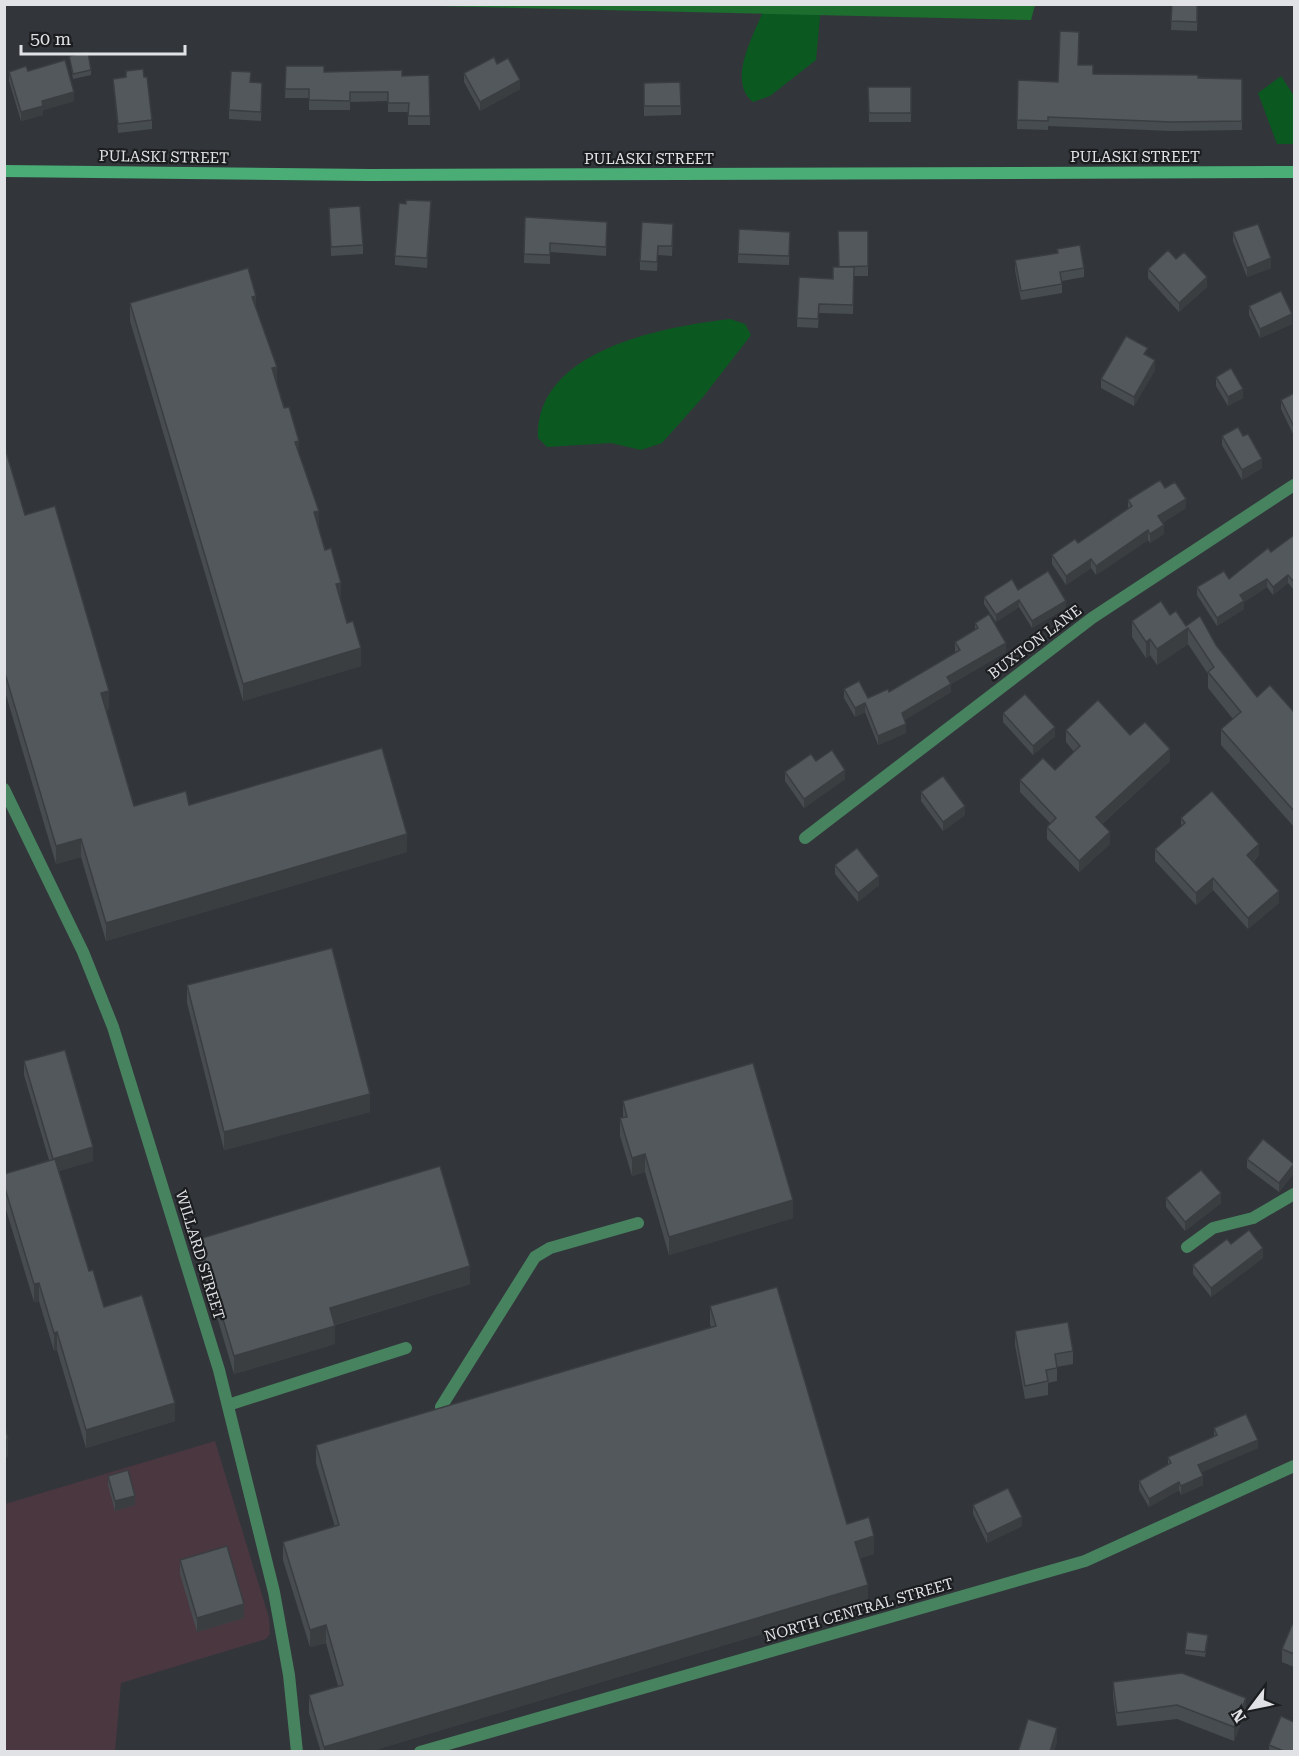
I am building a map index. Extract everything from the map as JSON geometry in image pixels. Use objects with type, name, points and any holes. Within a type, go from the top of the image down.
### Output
[{"type":"main road","name":"PULASKI STREET","points":[[4,171],[370,175],[1294,172]]},
{"type":"street","name":"BUXTON LANE","points":[[805,838],[1092,618],[1294,485]]},
{"type":"street","name":"WILLARD STREET","points":[[4,789],[83,952],[113,1027],[228,1405],[274,1592],[289,1675],[297,1752]]},
{"type":"street","points":[[1187,1247],[1212,1228],[1253,1218],[1294,1194]]},
{"type":"street","points":[[441,1407],[535,1257],[550,1248],[638,1223]]},
{"type":"street","points":[[228,1405],[406,1348]]},
{"type":"street","name":"NORTH CENTRAL STREET","points":[[420,1752],[1085,1562],[1294,1466]]},
{"type":"shaded area","points":[[215,1441],[269,1618],[270,1634],[266,1639],[121,1683],[115,1751],[5,1752],[5,1504]]},
{"type":"green space","points":[[396,5],[1035,5],[1031,20]]},
{"type":"green space","points":[[821,5],[816,60],[770,96],[753,102],[745,93],[742,70],[749,43],[764,9]]},
{"type":"green space","points":[[1281,76],[1294,96],[1294,144],[1277,144],[1258,93]]},
{"type":"green space","points":[[730,319],[745,324],[751,335],[703,397],[662,443],[641,450],[611,443],[547,447],[538,438],[543,408],[557,383],[580,364],[607,348],[639,337]]},
{"type":"building","points":[[1172,4],[1197,4],[1197,22],[1171,21]]},
{"type":"building","points":[[1060,31],[1079,32],[1078,65],[1093,65],[1093,74],[1198,75],[1198,78],[1242,79],[1242,121],[1172,122],[1048,117],[1048,121],[1017,120],[1018,80],[1058,82]]},
{"type":"building","points":[[88,52],[91,70],[73,74],[69,56]]},
{"type":"building","points":[[494,57],[497,64],[508,58],[520,80],[480,102],[464,73]]},
{"type":"building","points":[[65,60],[74,92],[42,101],[43,106],[21,112],[9,72],[26,66],[28,71]]},
{"type":"building","points":[[286,66],[324,66],[324,72],[402,70],[402,76],[429,75],[430,116],[408,116],[409,103],[388,103],[388,92],[350,92],[350,101],[309,100],[309,89],[285,89]]},
{"type":"building","points":[[143,69],[144,77],[147,77],[152,120],[118,124],[113,79],[126,77],[126,71]]},
{"type":"building","points":[[231,71],[251,72],[250,82],[262,83],[261,112],[229,110]]},
{"type":"building","points":[[680,82],[681,106],[644,106],[644,83]]},
{"type":"building","points":[[868,87],[911,87],[911,113],[869,113]]},
{"type":"building","points":[[406,200],[431,201],[427,258],[395,256],[399,203],[406,204]]},
{"type":"building","points":[[360,206],[363,245],[331,247],[329,208]]},
{"type":"building","points":[[525,217],[607,222],[606,247],[550,243],[550,255],[524,254]]},
{"type":"building","points":[[642,222],[673,224],[672,246],[658,246],[657,262],[640,261]]},
{"type":"building","points":[[1258,224],[1271,258],[1247,268],[1233,232]]},
{"type":"building","points":[[739,229],[790,232],[789,256],[738,254]]},
{"type":"building","points":[[838,231],[868,231],[868,266],[839,267]]},
{"type":"building","points":[[1080,245],[1084,268],[1060,272],[1062,284],[1021,291],[1015,260],[1058,253],[1057,249]]},
{"type":"building","points":[[1168,250],[1176,259],[1184,252],[1207,277],[1179,303],[1148,269]]},
{"type":"building","points":[[833,267],[854,267],[853,305],[819,304],[818,319],[797,318],[799,277],[833,279]]},
{"type":"building","points":[[248,268],[256,296],[252,297],[277,367],[272,368],[284,408],[289,407],[299,441],[295,442],[319,511],[314,512],[325,550],[331,548],[341,583],[336,584],[347,623],[353,621],[361,648],[243,684],[130,303]]},
{"type":"building","points":[[1281,291],[1292,314],[1260,329],[1249,306]]},
{"type":"building","points":[[1126,336],[1148,348],[1144,354],[1155,360],[1134,397],[1101,379]]},
{"type":"building","points":[[1231,368],[1243,389],[1228,397],[1216,377]]},
{"type":"building","points":[[1294,393],[1294,427],[1281,400]]},
{"type":"building","points":[[1238,427],[1243,436],[1248,434],[1262,459],[1242,470],[1222,436]]},
{"type":"building","points":[[4,445],[25,515],[55,506],[109,691],[101,693],[134,806],[186,791],[189,805],[382,748],[407,834],[106,923],[81,839],[56,846],[4,670]]},
{"type":"building","points":[[1160,480],[1165,488],[1175,482],[1186,499],[1158,516],[1164,525],[1150,534],[1148,530],[1096,566],[1091,559],[1066,576],[1052,555],[1075,539],[1078,543],[1132,506],[1128,500]]},
{"type":"building","points":[[1294,535],[1294,582],[1288,575],[1273,587],[1267,579],[1240,595],[1244,601],[1217,618],[1197,587],[1224,571],[1229,579],[1268,548],[1271,552]]},
{"type":"building","points":[[1048,571],[1066,601],[1032,621],[1019,600],[996,615],[984,597],[1012,579],[1018,590]]},
{"type":"building","points":[[1161,601],[1170,615],[1176,611],[1186,626],[1200,616],[1216,645],[1257,697],[1270,685],[1294,712],[1294,811],[1221,729],[1241,712],[1208,672],[1214,667],[1188,628],[1157,649],[1150,639],[1146,642],[1132,621]]},
{"type":"building","points":[[989,614],[1006,643],[947,677],[951,684],[902,713],[906,724],[878,736],[865,703],[855,708],[844,689],[859,681],[868,698],[888,689],[889,692],[960,650],[955,642],[978,628],[975,623]]},
{"type":"building","points":[[1025,694],[1055,727],[1033,746],[1003,713]]},
{"type":"building","points":[[1098,700],[1130,735],[1145,722],[1170,749],[1096,817],[1110,832],[1079,861],[1047,827],[1056,818],[1020,780],[1043,758],[1055,770],[1080,746],[1066,730]]},
{"type":"building","points":[[832,750],[845,770],[804,799],[785,772],[811,754],[816,761]]},
{"type":"building","points":[[943,776],[965,806],[943,822],[921,792]]},
{"type":"building","points":[[1212,791],[1259,844],[1247,855],[1279,891],[1248,918],[1213,878],[1196,893],[1155,849],[1185,823],[1181,818]]},
{"type":"building","points":[[857,848],[879,876],[858,893],[835,865]]},
{"type":"building","points":[[332,948],[370,1094],[224,1132],[187,985]]},
{"type":"building","points":[[65,1050],[93,1147],[53,1159],[24,1061]]},
{"type":"building","points":[[753,1063],[793,1200],[669,1237],[645,1154],[632,1158],[620,1118],[627,1117],[623,1101]]},
{"type":"building","points":[[1263,1139],[1294,1164],[1279,1183],[1247,1159]]},
{"type":"building","points":[[55,1159],[89,1271],[93,1270],[104,1307],[142,1295],[175,1403],[86,1430],[57,1332],[54,1333],[39,1283],[34,1284],[4,1185],[4,1174]]},
{"type":"building","points":[[440,1166],[470,1266],[330,1308],[335,1326],[234,1356],[199,1239]]},
{"type":"building","points":[[1201,1170],[1221,1193],[1185,1222],[1166,1198]]},
{"type":"building","points":[[1249,1230],[1263,1248],[1211,1288],[1193,1265],[1227,1239],[1231,1244]]},
{"type":"building","points":[[777,1287],[847,1524],[869,1517],[874,1536],[855,1542],[868,1585],[324,1747],[309,1695],[343,1685],[326,1625],[310,1630],[283,1542],[339,1525],[316,1445],[716,1326],[710,1306]]},
{"type":"building","points":[[1068,1322],[1073,1351],[1055,1354],[1057,1368],[1046,1370],[1048,1381],[1025,1386],[1015,1331]]},
{"type":"building","points":[[1246,1414],[1258,1440],[1198,1465],[1203,1476],[1181,1486],[1179,1482],[1149,1499],[1139,1481],[1171,1463],[1168,1457],[1217,1435],[1214,1428]]},
{"type":"building","points":[[4,1422],[8,1439],[4,1440]]},
{"type":"building","points":[[128,1470],[135,1496],[115,1501],[108,1476]]},
{"type":"building","points":[[1008,1488],[1022,1517],[987,1534],[973,1505]]},
{"type":"building","points":[[227,1546],[244,1604],[197,1618],[180,1560]]},
{"type":"building","points":[[1294,1625],[1294,1654],[1282,1649]]},
{"type":"building","points":[[1187,1632],[1208,1635],[1205,1652],[1185,1650]]},
{"type":"building","points":[[1182,1673],[1246,1698],[1234,1727],[1177,1705],[1117,1713],[1113,1682]]},
{"type":"building","points":[[1281,1716],[1294,1722],[1294,1752],[1286,1752],[1269,1745]]},
{"type":"building","points":[[1028,1719],[1057,1728],[1050,1752],[1018,1752]]}]
